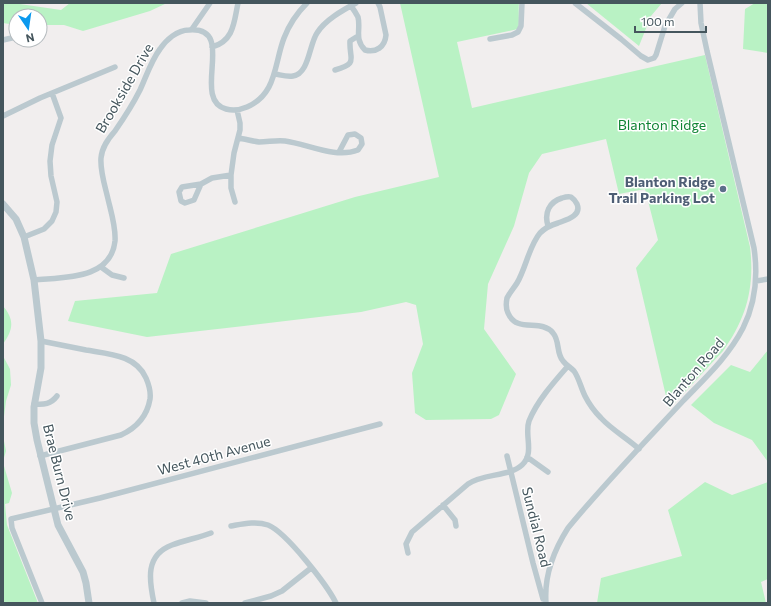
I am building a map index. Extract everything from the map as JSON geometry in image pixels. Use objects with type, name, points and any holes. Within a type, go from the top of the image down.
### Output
[{"type":"street","points":[[210,3],[192,29],[196,29],[207,35],[212,42],[211,84],[214,100],[225,109],[237,110],[249,106],[261,97],[270,85],[275,74],[282,44],[288,30],[297,14],[307,3]]},
{"type":"street","points":[[212,47],[222,43],[230,36],[238,3]]},
{"type":"street","points":[[275,74],[292,76],[301,73],[306,66],[311,47],[318,32],[327,23],[354,4],[358,19],[358,36],[362,47],[365,50],[375,50],[384,44],[386,40],[386,33],[378,3]]},
{"type":"street","points":[[490,39],[512,35],[518,32],[521,26],[522,3]]},
{"type":"street","points":[[574,3],[648,60],[654,58],[656,55],[665,26],[675,10],[682,3]]},
{"type":"street","name":"Blanton Road","points":[[545,603],[545,589],[549,569],[561,539],[578,515],[705,379],[732,347],[747,319],[753,300],[756,281],[754,248],[701,23],[700,3]]},
{"type":"street","name":"Brookside Drive","points":[[101,266],[110,256],[115,240],[113,222],[102,172],[102,151],[124,118],[140,90],[159,50],[174,34],[192,29]]},
{"type":"street","points":[[336,70],[350,64],[352,58],[350,41],[358,36]]},
{"type":"street","points":[[3,116],[52,93],[115,67]]},
{"type":"street","points":[[24,237],[44,229],[52,221],[56,212],[57,202],[51,176],[50,161],[52,145],[61,118],[52,93]]},
{"type":"street","points":[[235,202],[231,188],[231,175],[240,130],[237,110]]},
{"type":"street","points":[[238,138],[261,142],[284,141],[322,150],[339,152]]},
{"type":"street","points":[[200,184],[212,178],[231,175]]},
{"type":"street","points":[[548,226],[546,216],[547,210],[551,204],[556,200],[571,197],[578,208],[577,212],[574,216],[548,226],[540,233],[522,274],[507,299],[509,314],[516,323],[543,326],[552,332],[558,344],[559,356],[574,371],[586,397],[601,418],[639,449]]},
{"type":"street","name":"Brae Burn Drive","points":[[3,204],[16,219],[24,237],[34,280],[41,342],[41,368],[34,404],[34,423],[40,456],[62,534],[83,572],[86,583],[88,603]]},
{"type":"street","points":[[34,280],[88,274],[101,266],[112,275],[124,278]]},
{"type":"street","points":[[756,281],[768,279]]},
{"type":"street","points":[[40,456],[114,437],[127,432],[140,422],[147,412],[150,390],[144,373],[139,366],[127,359],[113,354],[41,342]]},
{"type":"street","points":[[408,553],[406,544],[412,532],[474,480],[511,471],[522,465],[529,450],[529,421],[542,399],[568,366]]},
{"type":"street","points":[[34,404],[48,404],[57,396]]},
{"type":"street","name":"West 40th Avenue","points":[[42,603],[12,528],[11,519],[380,424]]},
{"type":"street","name":"Sundial Road","points":[[507,456],[533,564],[545,603]]},
{"type":"street","points":[[527,457],[548,472]]},
{"type":"street","points":[[443,505],[455,520],[456,526]]},
{"type":"street","points":[[231,526],[254,523],[268,525],[279,531],[288,539],[311,568],[336,603]]},
{"type":"street","points":[[154,603],[150,576],[151,567],[159,554],[172,545],[211,533]]},
{"type":"street","points":[[245,603],[271,596],[282,591],[311,568]]},
{"type":"street","points":[[182,603],[194,601],[206,603]]},
{"type":"green space","points":[[3,3],[47,8],[8,8],[8,24],[3,23]]},
{"type":"green space","points":[[70,3],[167,3],[150,11],[83,31],[64,25],[48,25],[48,8],[61,10]]},
{"type":"green space","name":"Blanton Ridge","points":[[400,3],[519,3],[518,29],[457,42],[472,108],[705,55],[750,247],[750,289],[738,327],[723,351],[669,409],[636,268],[658,240],[645,189],[619,194],[606,139],[542,154],[529,173],[514,226],[488,284],[484,329],[516,374],[499,415],[491,419],[426,420],[415,413],[412,373],[423,344],[416,305],[406,302],[361,312],[147,337],[68,321],[75,301],[157,293],[171,254],[355,197],[439,177]]},
{"type":"green space","points":[[586,3],[662,3],[651,16],[639,46]]},
{"type":"green space","points":[[755,3],[768,3],[768,53],[743,49],[745,9]]},
{"type":"green space","points":[[3,306],[11,320],[11,330],[3,344]]},
{"type":"green space","points":[[768,350],[768,462],[752,440],[714,423],[691,405],[731,365],[750,372]]},
{"type":"green space","points":[[3,356],[10,369],[11,385],[6,401],[3,424]]},
{"type":"green space","points":[[3,436],[6,451],[3,461]]},
{"type":"green space","points":[[3,461],[12,493],[9,503],[5,504],[7,525],[38,603],[3,603]]},
{"type":"green space","points":[[705,482],[732,495],[768,482],[768,579],[761,582],[766,603],[597,603],[601,578],[682,556],[668,510]]},
{"type":"place","name":"Blanton Ridge Trail Parking Lot","points":[[723,189]]}]
